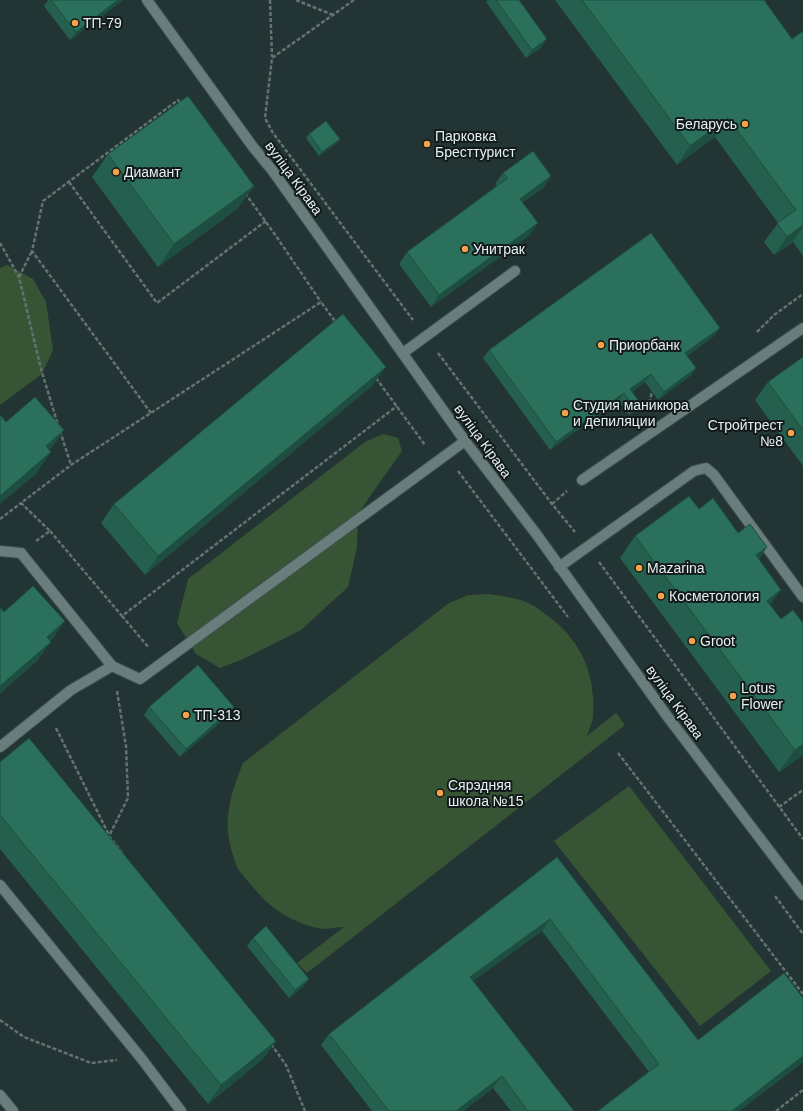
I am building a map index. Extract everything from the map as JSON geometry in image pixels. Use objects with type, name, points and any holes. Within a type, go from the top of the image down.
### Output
[{"type":"street","name":"вуліца Кірава","points":[[147,0],[253,147],[272,170],[465,441],[667,716],[803,895]]},
{"type":"street","points":[[403,354],[515,271]]},
{"type":"street","points":[[582,480],[803,328]]},
{"type":"street","points":[[0,551],[21,553],[112,666],[140,679],[465,441]]},
{"type":"street","points":[[559,567],[694,471],[706,468],[714,475],[803,596]]},
{"type":"street","points":[[0,747],[71,690],[112,666]]},
{"type":"street","points":[[0,885],[141,1058],[181,1111]]},
{"type":"street","points":[[0,1095],[13,1111]]},
{"type":"path","points":[[270,0],[272,58],[265,118],[273,133],[552,504],[587,547],[803,839]]},
{"type":"path","points":[[296,0],[334,15]]},
{"type":"path","points":[[272,58],[354,0]]},
{"type":"path","points":[[18,277],[32,251],[43,201],[178,100],[183,106]]},
{"type":"path","points":[[69,182],[157,303],[266,221]]},
{"type":"path","points":[[243,189],[339,327]]},
{"type":"path","points":[[0,243],[18,277],[41,369],[71,465]]},
{"type":"path","points":[[32,251],[151,413]]},
{"type":"path","points":[[0,519],[71,465],[321,302]]},
{"type":"path","points":[[374,376],[427,449]]},
{"type":"path","points":[[122,616],[397,406]]},
{"type":"path","points":[[20,503],[50,530],[153,653]]},
{"type":"path","points":[[21,553],[50,530]]},
{"type":"path","points":[[109,836],[128,798],[126,746],[112,666]]},
{"type":"path","points":[[47,709],[109,836],[123,854]]},
{"type":"path","points":[[618,753],[803,994]]},
{"type":"path","points":[[779,807],[803,790]]},
{"type":"path","points":[[0,1020],[24,1037],[91,1063],[141,1058]]},
{"type":"path","points":[[267,1040],[286,1065],[305,1111]]},
{"type":"path","points":[[776,1111],[803,1090]]},
{"type":"green space","points":[[7,265],[33,279],[46,302],[53,350],[42,374],[0,405],[0,268]]},
{"type":"green space","points":[[383,434],[398,438],[402,451],[358,514],[357,547],[348,587],[301,630],[243,659],[220,668],[196,654],[177,623],[188,579],[365,442]]},
{"type":"green space","points":[[488,594],[516,599],[536,607],[568,634],[576,645],[583,658],[592,685],[593,718],[587,736],[616,713],[625,725],[307,973],[297,963],[344,927],[320,929],[300,923],[284,915],[264,899],[238,869],[230,845],[228,821],[231,798],[243,763],[449,603],[468,595]]},
{"type":"green space","points":[[629,786],[771,971],[700,1026],[554,841]]},
{"type":"building","name":"ТП-79","points":[[51,0],[118,0],[76,32]]},
{"type":"building","points":[[496,0],[519,0],[547,39],[532,50]]},
{"type":"building","points":[[582,0],[764,0],[792,39],[803,31],[803,225],[787,237],[777,223],[796,210],[728,118],[690,146]]},
{"type":"building","points":[[188,96],[254,186],[174,244],[108,154]]},
{"type":"building","points":[[326,121],[340,139],[322,152],[309,134]]},
{"type":"building","name":"Унитрак","points":[[533,151],[551,176],[520,199],[538,223],[439,295],[407,252],[508,178],[503,173]]},
{"type":"building","name":"Приорбанк","points":[[651,233],[720,328],[685,353],[696,368],[664,392],[651,374],[630,389],[640,403],[634,407],[624,393],[556,442],[489,350]]},
{"type":"building","points":[[343,314],[386,367],[158,556],[114,504]]},
{"type":"building","points":[[803,357],[803,430],[768,382]]},
{"type":"building","points":[[35,397],[64,430],[46,446],[51,452],[0,496],[0,415],[6,422]]},
{"type":"building","points":[[689,496],[699,509],[713,498],[738,533],[750,524],[767,547],[756,555],[781,590],[767,601],[781,619],[793,610],[803,623],[803,744],[795,750],[635,536]]},
{"type":"building","points":[[33,586],[65,621],[47,637],[51,642],[0,686],[0,607],[4,612]]},
{"type":"building","name":"ТП-313","points":[[198,665],[234,707],[186,749],[149,707]]},
{"type":"building","points":[[29,738],[276,1041],[221,1085],[0,815],[0,762]]},
{"type":"building","points":[[557,857],[698,1040],[784,973],[803,998],[803,1056],[732,1111],[598,1111],[659,1064],[550,919],[470,977],[574,1111],[528,1111],[502,1076],[456,1111],[389,1111],[329,1034]]},
{"type":"building","points":[[266,926],[309,979],[295,990],[253,938]]},
{"type":"place","name":"ТП-79","points":[[75,23]]},
{"type":"place","name":"Беларусь","points":[[745,124]]},
{"type":"place","name":"Парковка Бресттурист","points":[[427,144]]},
{"type":"place","name":"Диамант","points":[[116,172]]},
{"type":"place","name":"Унитрак","points":[[465,249]]},
{"type":"place","name":"Приорбанк","points":[[601,345]]},
{"type":"place","name":"Студия маникюра и депиляции","points":[[565,413]]},
{"type":"place","name":"Стройтрест №8","points":[[791,433]]},
{"type":"place","name":"Mazarina","points":[[639,568]]},
{"type":"place","name":"Косметология","points":[[661,596]]},
{"type":"place","name":"Groot","points":[[692,641]]},
{"type":"place","name":"Lotus Flower","points":[[733,696]]},
{"type":"place","name":"ТП-313","points":[[186,715]]},
{"type":"place","name":"Сярэдняя школа №15","points":[[440,793]]}]
